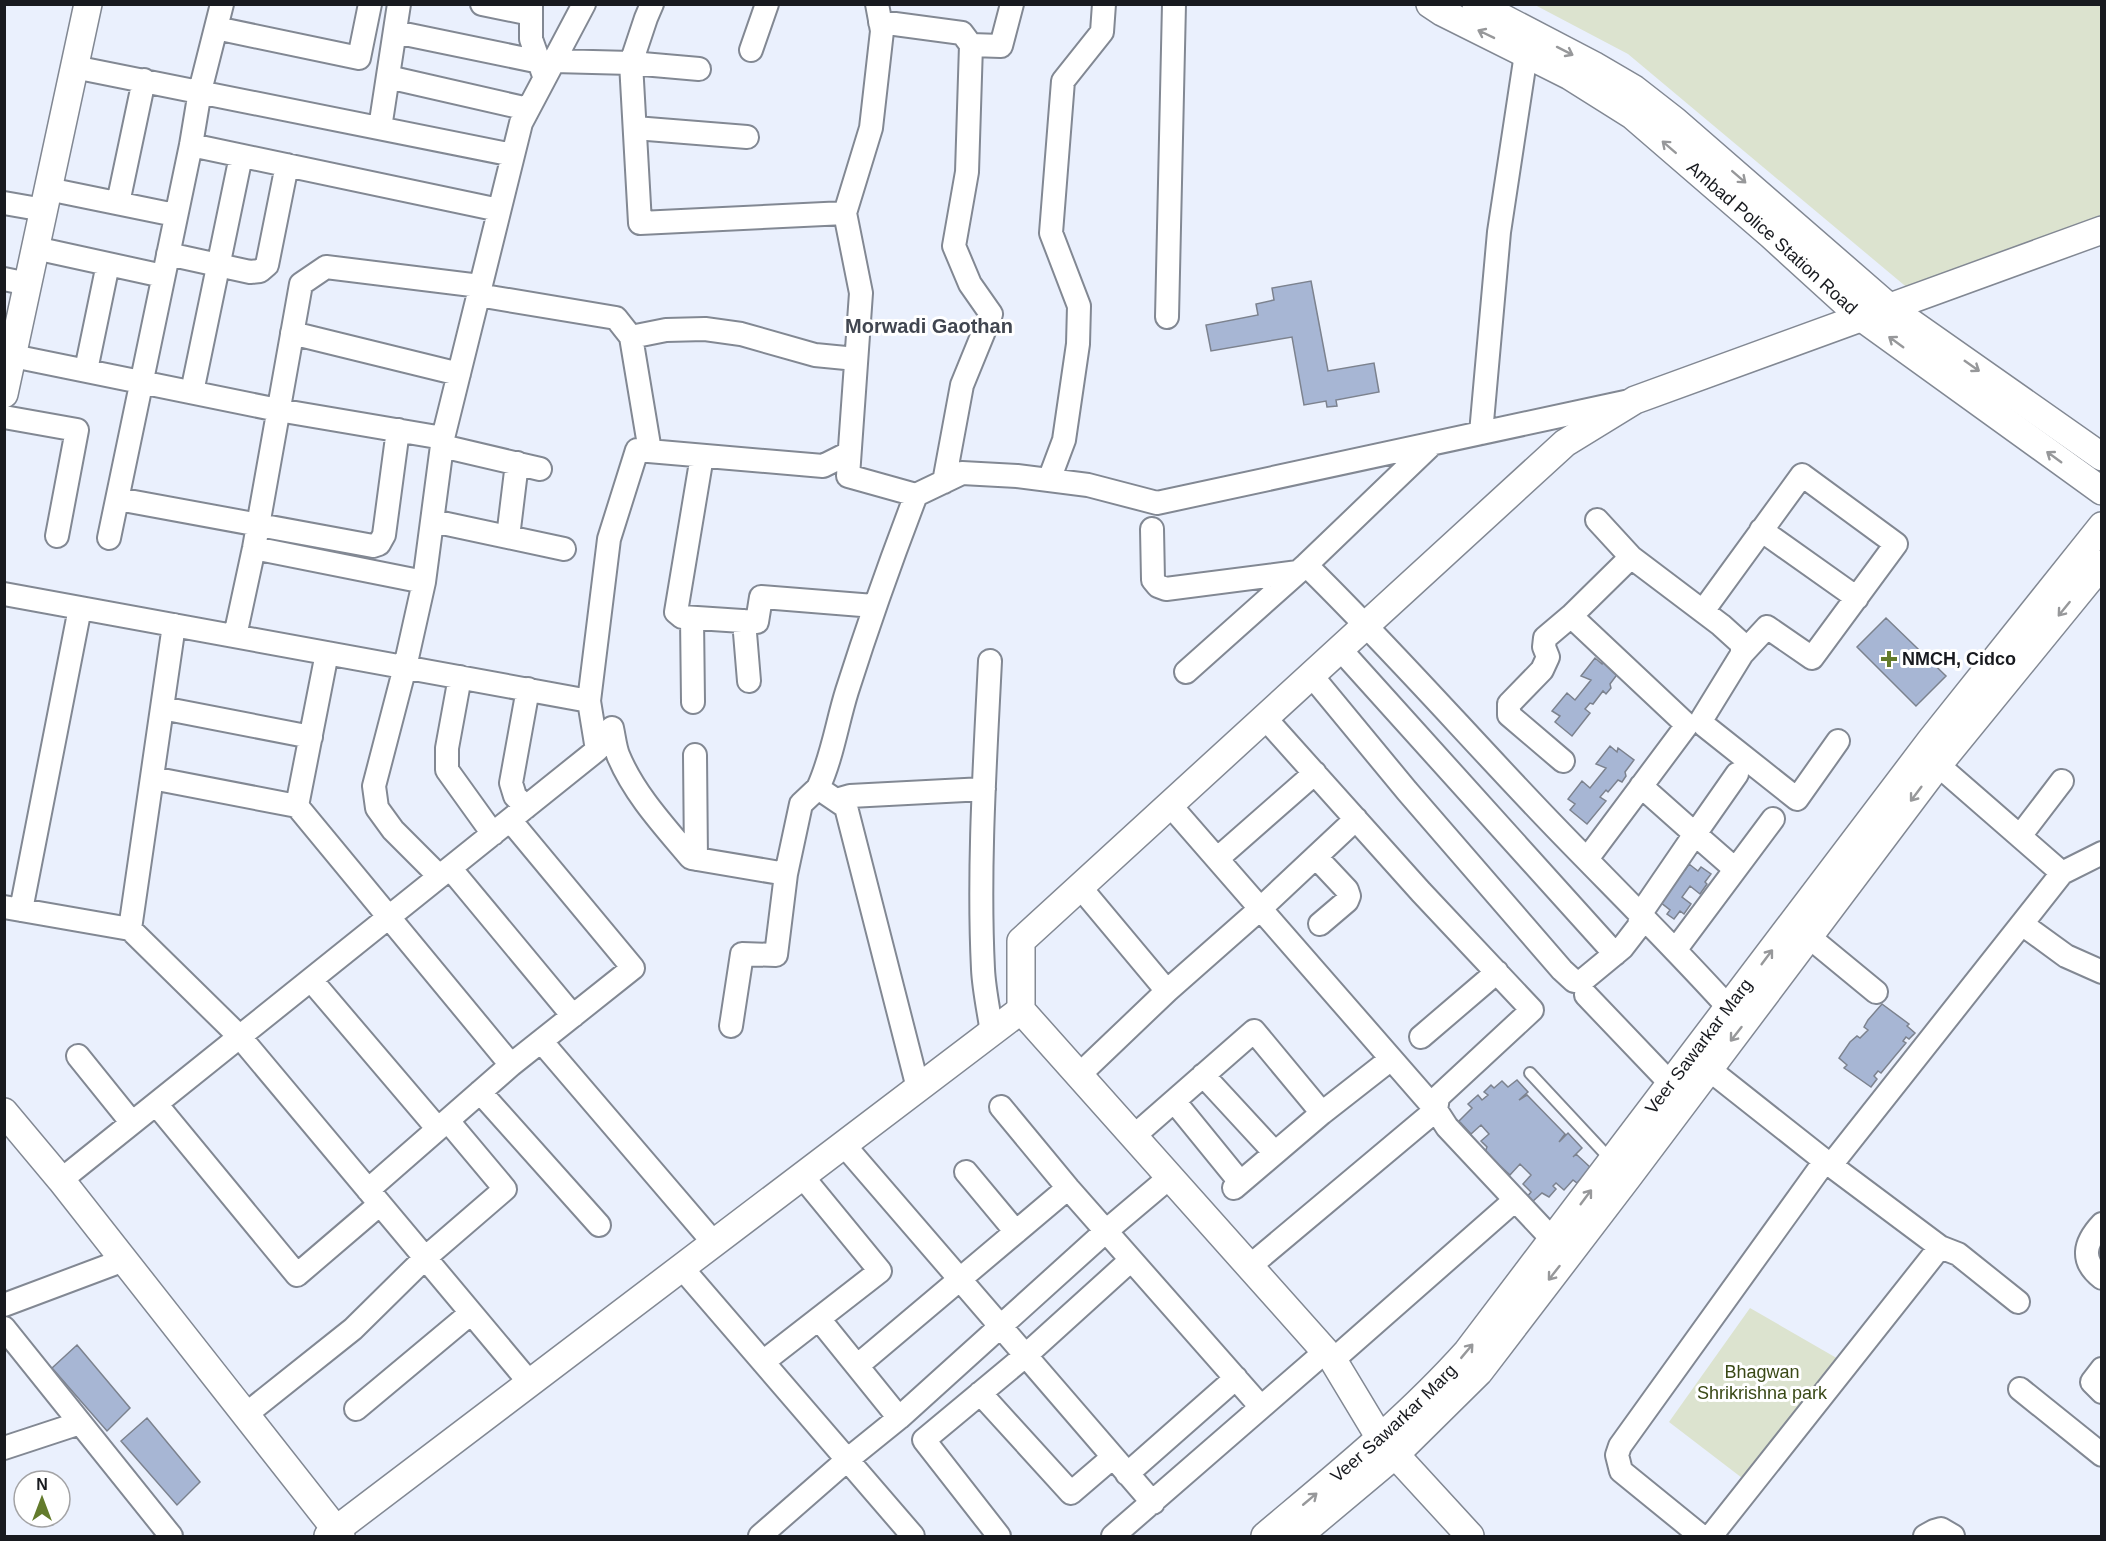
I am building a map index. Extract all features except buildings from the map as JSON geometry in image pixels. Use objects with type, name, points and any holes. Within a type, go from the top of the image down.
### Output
[{"type":"street","points":[[88,4],[35,248],[16,282],[8,372],[86,370],[278,410],[398,430],[540,469]]},
{"type":"street","points":[[109,538],[200,91],[222,4]]},
{"type":"street","points":[[216,28],[359,58],[370,4]]},
{"type":"street","points":[[381,128],[399,4]]},
{"type":"street","points":[[482,4],[531,10],[531,39],[546,67]]},
{"type":"street","points":[[573,1016],[445,872],[393,830],[377,808],[374,786],[424,582],[442,442],[521,123],[546,67],[584,4]]},
{"type":"street","points":[[652,4],[631,63],[640,223],[845,213]]},
{"type":"street","points":[[752,50],[767,4]]},
{"type":"street","points":[[971,45],[1001,46],[1012,4]]},
{"type":"street","points":[[1049,480],[1064,440],[1078,344],[1079,306],[1051,233],[1063,81],[1102,32],[1104,4]]},
{"type":"street","points":[[1167,317],[1173,4]]},
{"type":"street","name":"Ambad Police Station Road","points":[[1430,4],[1570,76],[1632,115],[1771,235],[1861,317],[2102,491]]},
{"type":"street","name":"Ambad Police Station Road","points":[[1476,4],[1634,89],[1675,121],[1890,308],[2102,457]]},
{"type":"street","points":[[944,482],[962,385],[991,314],[970,284],[954,246],[967,172],[971,45],[962,33],[878,13],[882,31],[871,128],[845,213],[861,293],[848,476],[915,495],[944,482],[962,473],[1088,485],[1157,503],[1635,400],[2102,230]]},
{"type":"street","points":[[395,32],[546,67],[631,63],[699,69]]},
{"type":"street","points":[[1481,433],[1499,232],[1526,54]]},
{"type":"street","points":[[74,67],[513,155]]},
{"type":"street","points":[[388,77],[528,109]]},
{"type":"street","points":[[118,203],[144,81]]},
{"type":"street","points":[[635,128],[747,137]]},
{"type":"street","points":[[190,145],[499,210]]},
{"type":"street","points":[[192,392],[241,156]]},
{"type":"street","points":[[168,254],[250,272],[260,271],[267,265],[287,165]]},
{"type":"street","points":[[4,203],[46,199],[118,203],[175,215]]},
{"type":"street","points":[[35,248],[163,276]]},
{"type":"street","points":[[86,370],[108,264]]},
{"type":"street","points":[[235,636],[254,548],[301,284],[326,267],[479,291],[616,318],[631,337],[650,451]]},
{"type":"street","points":[[631,337],[666,330],[705,329],[741,334],[815,355],[856,359]]},
{"type":"street","points":[[292,333],[459,374]]},
{"type":"street","points":[[1470,1536],[1388,1446],[1330,1355],[1022,1010],[1022,941],[1565,443],[1635,400]]},
{"type":"street","points":[[4,417],[77,430],[57,536]]},
{"type":"street","points":[[118,499],[373,546],[379,544],[384,535],[398,430]]},
{"type":"street","points":[[1186,672],[1302,569],[1432,444]]},
{"type":"street","points":[[61,1180],[597,750],[589,700],[609,539],[637,450],[823,466],[849,453]]},
{"type":"street","points":[[702,456],[676,612],[682,617],[757,621],[761,597],[874,606]]},
{"type":"street","points":[[508,537],[517,463]]},
{"type":"street","points":[[1703,611],[1802,475],[1896,544],[1812,658],[1767,627],[1742,654],[1702,719],[1705,726],[1797,799],[1838,741]]},
{"type":"street","points":[[827,794],[825,773],[839,716],[874,606],[915,495]]},
{"type":"street","points":[[1597,520],[1631,557],[1703,611],[1742,644],[1742,654]]},
{"type":"street","points":[[433,521],[564,549]]},
{"type":"street","name":"Veer Sawarkar Marg","points":[[1265,1536],[1388,1446],[1479,1372],[1700,1062],[1808,936],[1938,765],[1986,688],[2102,526]]},
{"type":"street","points":[[1152,529],[1153,580],[1158,586],[1166,588],[1302,569],[1367,625],[1587,859],[1676,949],[1729,1008]]},
{"type":"street","points":[[1761,530],[1857,598]]},
{"type":"street","points":[[254,548],[424,582]]},
{"type":"street","points":[[1563,761],[1509,715],[1509,705],[1542,670],[1548,657],[1544,647],[1545,638],[1571,616],[1631,557]]},
{"type":"street","name":"Veer Sawarkar Marg","points":[[1298,1536],[1388,1446],[1467,1352],[1671,1084],[1700,1062],[1729,1008],[1930,740],[1986,688],[2102,564]]},
{"type":"street","points":[[4,594],[589,700]]},
{"type":"street","points":[[80,608],[13,908],[130,929],[240,1037],[530,1383]]},
{"type":"street","points":[[1571,616],[1687,725],[1587,859]]},
{"type":"street","points":[[693,618],[693,702]]},
{"type":"street","points":[[744,621],[749,681]]},
{"type":"street","points":[[130,929],[174,625]]},
{"type":"street","points":[[1340,649],[1615,954]]},
{"type":"street","points":[[297,806],[327,653]]},
{"type":"street","points":[[990,661],[984,789],[982,971],[992,1032]]},
{"type":"street","points":[[1312,676],[1415,800],[1574,981],[1582,981],[1615,954],[1639,926],[1641,913],[1737,774]]},
{"type":"street","points":[[156,1104],[297,1275],[443,1125],[511,1065],[633,968],[510,820],[447,770],[447,748],[460,677]]},
{"type":"street","points":[[510,820],[515,796],[511,783],[528,689]]},
{"type":"street","points":[[162,708],[311,736]]},
{"type":"street","points":[[1250,1266],[1436,1110],[1438,1097],[1532,1010],[1265,718]]},
{"type":"street","points":[[612,728],[618,754],[628,775],[654,814],[691,858],[786,874]]},
{"type":"street","points":[[695,755],[696,859]]},
{"type":"street","points":[[1938,765],[2062,873]]},
{"type":"street","points":[[1217,859],[1315,773]]},
{"type":"street","points":[[152,778],[297,806],[511,1065]]},
{"type":"street","points":[[2020,836],[2062,781]]},
{"type":"street","points":[[1641,786],[1735,870]]},
{"type":"street","points":[[731,1026],[742,954],[776,955],[786,874],[801,804],[827,794],[850,796],[984,789]]},
{"type":"street","points":[[827,794],[846,807],[918,1088]]},
{"type":"street","points":[[1170,806],[1436,1110],[1446,1127],[1553,1240]]},
{"type":"street","points":[[1079,1075],[1167,991],[1260,909],[1356,819]]},
{"type":"street","points":[[1676,949],[1773,819]]},
{"type":"street","points":[[1701,1536],[1621,1471],[1617,1455],[1620,1446],[1828,1163],[2062,873],[2102,853]]},
{"type":"street","points":[[1316,857],[1347,890],[1349,896],[1347,901],[1320,924]]},
{"type":"street","points":[[1080,887],[1167,991]]},
{"type":"street","points":[[2022,924],[2067,956],[2102,972]]},
{"type":"street","points":[[1808,936],[1876,992]]},
{"type":"street","points":[[1422,1037],[1497,972]]},
{"type":"street","points":[[245,1415],[353,1329],[425,1258],[505,1189],[443,1125],[311,980]]},
{"type":"street","points":[[1586,995],[1671,1084]]},
{"type":"street","points":[[4,1112],[124,1260],[335,1535],[530,1383],[1022,1010]]},
{"type":"street","points":[[1134,1136],[1254,1031],[1322,1113]]},
{"type":"street","points":[[542,1041],[714,1243]]},
{"type":"street","points":[[78,1056],[132,1123]]},
{"type":"street","points":[[1174,1101],[1237,1185],[1322,1113],[1391,1059]]},
{"type":"street","points":[[1700,1062],[1828,1163],[1940,1247],[1958,1254],[2018,1302]]},
{"type":"street","points":[[1203,1075],[1275,1153]]},
{"type":"street","points":[[480,1092],[599,1225]]},
{"type":"street","points":[[1001,1107],[1068,1188],[1262,1407]]},
{"type":"street","points":[[844,1145],[1153,1503]]},
{"type":"street","points":[[966,1172],[1016,1232]]},
{"type":"street","points":[[763,1362],[880,1271],[802,1176]]},
{"type":"street","points":[[760,1536],[899,1418],[1106,1231],[1170,1177]]},
{"type":"street","points":[[857,1366],[1068,1188]]},
{"type":"street","points":[[1113,1536],[1262,1407],[1330,1355],[1515,1200]]},
{"type":"street","points":[[2102,1224],[2087,1245],[2087,1261],[2093,1271],[2102,1278]]},
{"type":"street","points":[[1711,1536],[1940,1247]]},
{"type":"street","points":[[4,1305],[124,1260]]},
{"type":"street","points":[[999,1536],[924,1440],[1025,1356],[1131,1260]]},
{"type":"street","points":[[682,1268],[913,1536]]},
{"type":"street","points":[[356,1408],[471,1313]]},
{"type":"street","points":[[819,1319],[899,1418]]},
{"type":"street","points":[[4,1328],[171,1536]]},
{"type":"street","points":[[2102,1369],[2091,1382],[2102,1392]]},
{"type":"street","points":[[980,1393],[1071,1493],[1120,1465],[1236,1378]]},
{"type":"street","points":[[2020,1389],[2102,1455]]},
{"type":"street","points":[[4,1448],[80,1423]]},
{"type":"street","points":[[1925,1536],[1941,1529],[1953,1536]]},
{"type":"lane","points":[[1530,1073],[1612,1162]]},
{"type":"green space","points":[[1535,5],[2101,5],[2101,215],[2046,236],[1916,295],[1628,54]]},
{"type":"green space","name":"Bhagwan Shrikrishna park","points":[[1750,1308],[1847,1364],[1746,1481],[1669,1422]]},
{"type":"place","name":"NMCH, Cidco","points":[[1889,659]]},
{"type":"district","name":"Morwadi Gaothan","points":[[929,326]]}]
